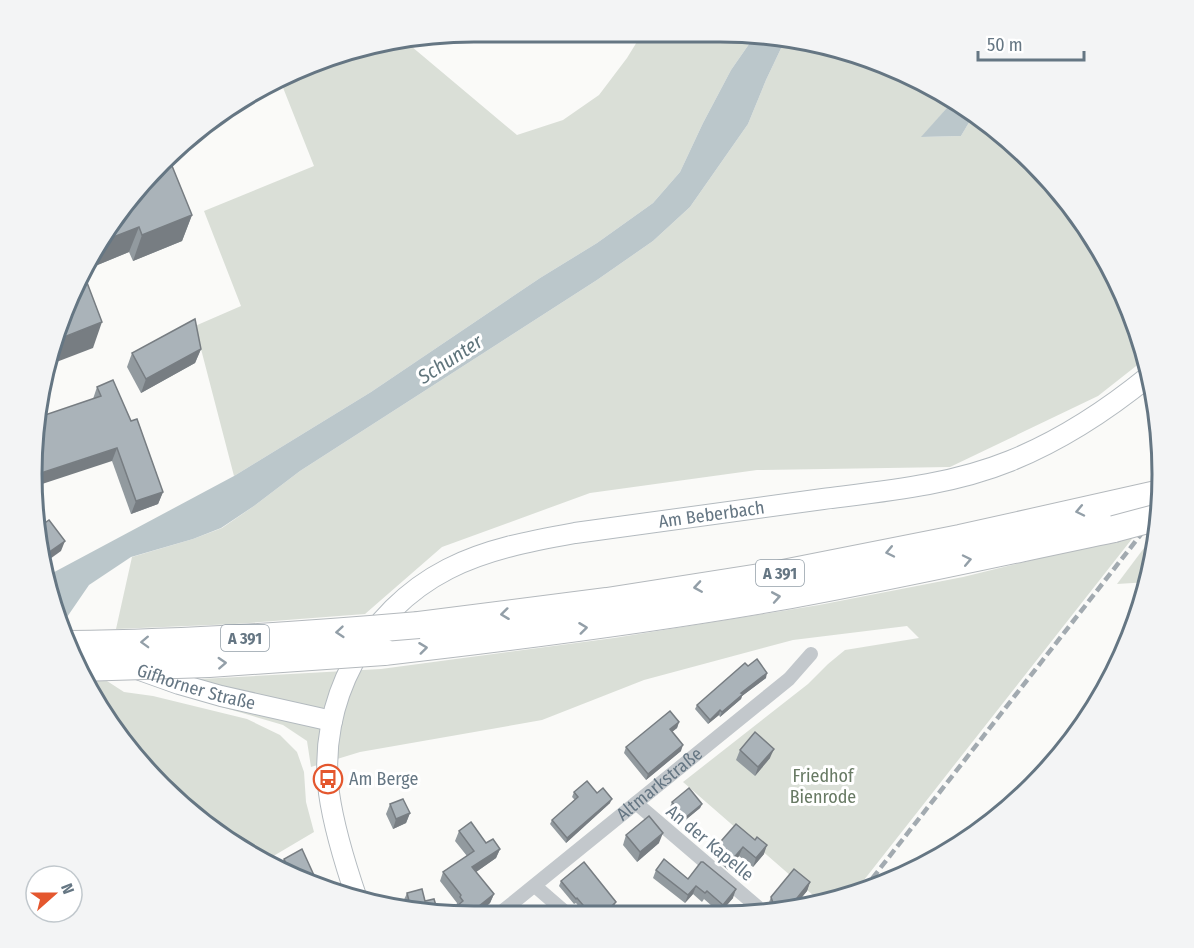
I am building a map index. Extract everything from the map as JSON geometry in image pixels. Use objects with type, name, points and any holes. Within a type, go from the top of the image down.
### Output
[{"type":"highway","name":"A 391","points":[[77,644],[207,640],[321,633],[419,625],[607,601],[773,575],[1149,496]]},
{"type":"highway","name":"A 391","points":[[88,660],[209,664],[384,652],[613,624],[779,597],[955,563],[1149,520]]},
{"type":"main road","name":"Am Beberbach","points":[[332,721],[336,703],[350,668],[382,620],[421,585],[467,560],[519,544],[575,533],[923,486],[952,480],[1009,462],[1059,439],[1102,412],[1142,381]]},
{"type":"main road","name":"Gifhorner Straße","points":[[88,660],[221,696],[332,721]]},
{"type":"main road","points":[[332,721],[327,760],[329,793],[339,841],[354,889]]},
{"type":"street","name":"Altmarkstraße","points":[[509,906],[789,679],[811,654]]},
{"type":"street","name":"An der Kapelle","points":[[636,803],[754,904]]},
{"type":"street","points":[[535,886],[558,906]]},
{"type":"green space","points":[[637,42],[750,43],[731,70],[680,172],[653,203],[597,243],[540,278],[371,392],[234,476],[195,326],[241,306],[204,211],[314,166],[283,87],[335,65],[390,50],[412,47],[517,135],[563,120],[599,95]]},
{"type":"green space","points":[[782,47],[804,50],[859,65],[885,75],[948,107],[922,137],[961,136],[970,122],[983,131],[1005,149],[1045,189],[1079,234],[1094,258],[1119,309],[1138,365],[1098,396],[950,467],[757,470],[590,493],[442,547],[365,614],[235,624],[116,629],[132,557],[222,528],[300,471],[597,280],[653,241],[690,207],[748,124]]},
{"type":"green space","name":"Friedhof Bienrode","points":[[1135,535],[863,882],[814,896],[683,782],[808,684],[845,650],[919,638],[907,626],[793,640],[644,680],[542,720],[360,752],[311,767],[307,741],[283,725],[174,693],[145,682],[381,669],[614,638],[819,605],[963,577]]},
{"type":"green space","points":[[1146,546],[1138,583],[1117,584]]},
{"type":"green space","points":[[89,670],[124,692],[153,696],[247,719],[280,735],[297,752],[304,772],[306,802],[314,832],[273,856],[211,817],[189,799],[149,759],[115,714]]},
{"type":"water","name":"Schunter","points":[[750,43],[782,47],[748,124],[690,207],[653,241],[597,280],[300,471],[221,528],[193,539],[131,557],[89,585],[67,617],[54,572],[234,476],[371,392],[540,278],[597,243],[653,203],[680,172],[731,70]]},
{"type":"water","points":[[948,107],[970,122],[961,136],[921,137]]},
{"type":"building","points":[[172,166],[192,215],[142,235],[139,227],[113,237],[149,189]]},
{"type":"building","points":[[87,283],[102,322],[64,337]]},
{"type":"building","points":[[195,319],[201,349],[146,379],[132,353]]},
{"type":"building","points":[[113,380],[131,421],[137,419],[163,492],[136,501],[117,448],[42,473],[47,414],[101,396],[97,387]]},
{"type":"building","points":[[49,520],[65,541],[49,552],[46,530],[45,523]]},
{"type":"building","points":[[757,659],[767,673],[710,720],[697,705],[745,663],[748,666]]},
{"type":"building","points":[[670,711],[679,722],[670,729],[683,745],[648,774],[626,747]]},
{"type":"building","points":[[755,732],[774,749],[758,767],[740,750]]},
{"type":"building","points":[[587,781],[597,793],[603,788],[612,799],[567,838],[552,820],[578,797],[574,792]]},
{"type":"building","points":[[689,788],[702,804],[685,818],[672,802]]},
{"type":"building","points":[[403,799],[410,813],[396,819],[390,804]]},
{"type":"building","points":[[649,816],[663,833],[640,852],[626,835]]},
{"type":"building","points":[[471,822],[486,843],[493,839],[500,849],[472,867],[494,894],[479,906],[458,905],[463,901],[461,895],[443,872],[474,851],[459,831]]},
{"type":"building","points":[[736,824],[755,840],[757,837],[767,845],[756,858],[743,847],[731,861],[715,848]]},
{"type":"building","points":[[302,849],[314,875],[285,862],[284,859]]},
{"type":"building","points":[[664,859],[688,879],[703,862],[736,889],[723,905],[707,891],[705,893],[696,886],[688,895],[656,870]]},
{"type":"building","points":[[584,862],[616,902],[612,906],[584,906],[561,881]]},
{"type":"building","points":[[794,869],[810,882],[796,899],[773,902],[771,897]]},
{"type":"building","points":[[422,889],[425,901],[434,899],[435,904],[409,901],[407,893]]},
{"type":"railway","points":[[873,878],[1149,525]]},
{"type":"place","name":"Am Berge","points":[[328,779]]}]
